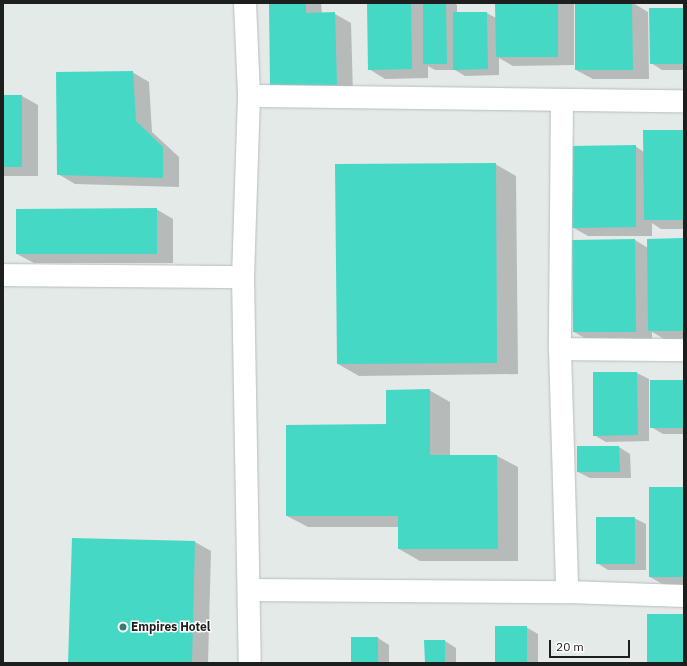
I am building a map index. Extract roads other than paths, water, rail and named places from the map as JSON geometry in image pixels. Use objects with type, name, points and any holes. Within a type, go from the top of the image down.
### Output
[{"type":"street","points":[[244,3],[248,96],[243,277],[250,663]]},
{"type":"street","points":[[248,96],[684,101]]},
{"type":"street","points":[[562,100],[560,349],[567,592]]},
{"type":"street","points":[[3,275],[243,277]]},
{"type":"street","points":[[560,349],[684,350]]},
{"type":"street","points":[[249,590],[567,592],[684,596]]},
{"type":"place","name":"Empires Hotel","points":[[123,627]]}]
